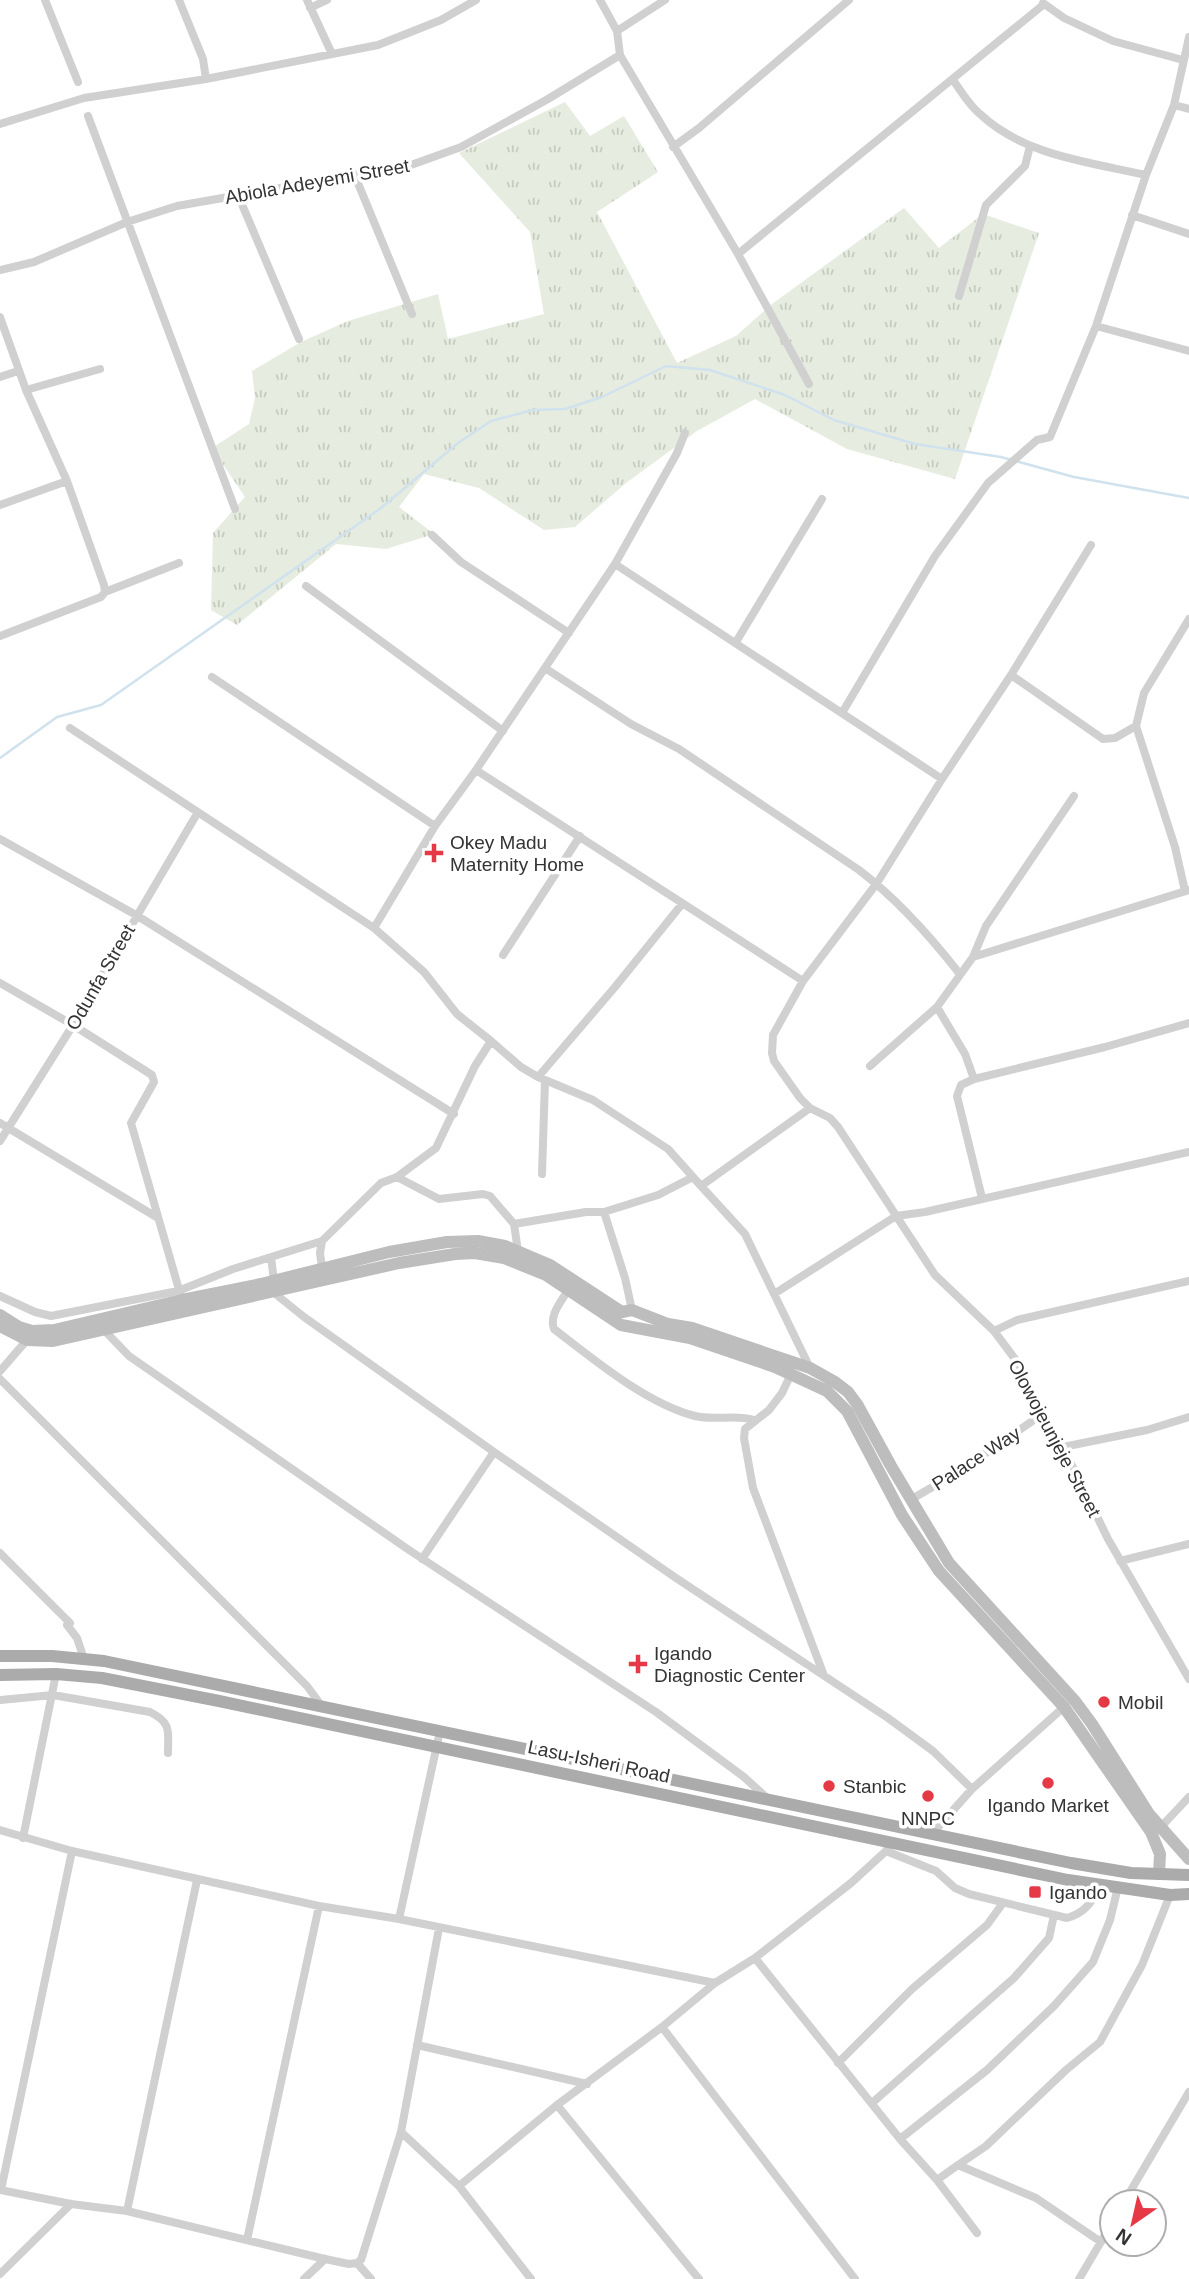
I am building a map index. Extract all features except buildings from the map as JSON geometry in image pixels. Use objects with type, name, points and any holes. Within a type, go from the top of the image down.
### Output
[{"type":"main road","points":[[0,1315],[19,1326],[42,1332],[86,1324],[180,1295],[273,1286],[322,1268],[447,1242],[478,1241],[518,1251],[550,1265],[622,1312],[632,1310],[668,1324],[692,1328],[810,1368],[835,1382],[857,1404],[910,1500],[949,1563],[1074,1701],[1160,1828],[1189,1860]]},
{"type":"main road","points":[[0,1326],[27,1340],[53,1341],[273,1286],[399,1263],[475,1253],[520,1263],[547,1276],[621,1325],[690,1338],[791,1374],[827,1391],[848,1411],[902,1515],[939,1571],[1064,1707],[1151,1832],[1160,1854],[1160,1874]]},
{"type":"main road","name":"Lasu-Isheri Road","points":[[0,1656],[84,1659],[210,1682],[1071,1863],[1131,1873],[1189,1875]]},
{"type":"main road","name":"Lasu-Isheri Road","points":[[0,1675],[56,1674],[102,1678],[437,1747],[888,1847],[1068,1880],[1170,1895],[1189,1894]]},
{"type":"street","points":[[45,0],[78,82]]},
{"type":"street","points":[[179,0],[203,59],[206,79]]},
{"type":"street","points":[[327,0],[308,4],[332,54]]},
{"type":"street","points":[[0,124],[84,99],[206,79],[379,45],[441,20],[476,0]]},
{"type":"street","points":[[600,0],[617,30],[620,55],[738,254],[809,384]]},
{"type":"street","points":[[617,30],[665,0]]},
{"type":"street","points":[[673,147],[849,0]]},
{"type":"street","points":[[738,254],[953,80],[1042,2],[1113,41],[1183,60]]},
{"type":"street","points":[[842,713],[935,556],[988,483],[1037,440],[1050,437],[1096,327],[1146,175],[1174,105],[1189,37]]},
{"type":"street","name":"Abiola Adeyemi Street","points":[[0,270],[34,262],[127,222],[177,206],[411,165],[461,147],[620,55]]},
{"type":"street","points":[[953,80],[978,113],[1018,142],[1146,175]]},
{"type":"street","points":[[1174,105],[1189,109]]},
{"type":"street","points":[[88,116],[235,509]]},
{"type":"street","points":[[960,296],[986,205],[1025,166],[1030,146]]},
{"type":"street","points":[[355,176],[412,314]]},
{"type":"street","points":[[238,195],[299,339]]},
{"type":"street","points":[[1132,215],[1189,234]]},
{"type":"street","points":[[0,317],[18,371],[67,481],[104,585],[104,592]]},
{"type":"street","points":[[1096,327],[1189,351]]},
{"type":"street","points":[[26,390],[100,369]]},
{"type":"street","points":[[0,377],[18,371]]},
{"type":"street","points":[[374,928],[435,826],[477,770],[615,564],[677,453],[685,433]]},
{"type":"street","points":[[0,505],[67,481]]},
{"type":"street","points":[[736,642],[822,499]]},
{"type":"street","points":[[432,535],[461,562],[569,633]]},
{"type":"street","name":"Olowojeunjeje Street","points":[[1091,545],[877,883],[803,981],[773,1035],[772,1054],[800,1098],[810,1108],[830,1118],[838,1127],[935,1275],[994,1331],[1018,1363],[1041,1415],[1063,1447],[1120,1561],[1189,1679]]},
{"type":"street","points":[[0,636],[179,563]]},
{"type":"street","points":[[615,564],[942,779]]},
{"type":"street","points":[[306,586],[503,731]]},
{"type":"street","points":[[973,957],[1187,890],[1136,726],[1144,693],[1189,619]]},
{"type":"street","points":[[545,668],[631,724],[679,749],[877,883],[960,974]]},
{"type":"street","points":[[1011,675],[1097,737],[1110,740],[1136,726]]},
{"type":"street","points":[[212,677],[435,826]]},
{"type":"street","points":[[70,728],[374,928],[424,972],[457,1014],[521,1067],[541,1079],[593,1100],[668,1149],[745,1234],[810,1368]]},
{"type":"street","points":[[477,770],[803,981]]},
{"type":"street","points":[[870,1066],[937,1007],[973,957],[986,926],[1074,796]]},
{"type":"street","name":"Odunfa Street","points":[[0,1141],[4,1125],[73,1026],[198,812]]},
{"type":"street","points":[[503,955],[580,836]]},
{"type":"street","points":[[0,839],[136,915],[454,1114]]},
{"type":"street","points":[[542,1174],[541,1079],[585,1020],[592,1015],[682,904]]},
{"type":"street","points":[[0,983],[152,1075],[154,1082],[131,1123],[180,1295]]},
{"type":"street","points":[[937,1007],[956,1037],[974,1079]]},
{"type":"street","points":[[982,1198],[957,1096],[961,1085],[974,1079],[1189,1023]]},
{"type":"street","points":[[0,1296],[35,1312],[51,1315],[180,1295],[233,1269],[321,1241],[381,1183],[397,1177],[436,1148],[475,1066],[491,1041]]},
{"type":"street","points":[[701,1186],[810,1108]]},
{"type":"street","points":[[4,1125],[158,1218]]},
{"type":"street","points":[[774,1294],[896,1216],[925,1212],[1189,1152]]},
{"type":"street","points":[[397,1177],[439,1199],[483,1194],[490,1196],[514,1224],[518,1251]]},
{"type":"street","points":[[514,1224],[586,1212],[604,1212],[658,1195],[693,1177]]},
{"type":"street","points":[[604,1212],[632,1310]]},
{"type":"street","points":[[321,1241],[322,1268]]},
{"type":"street","points":[[271,1257],[273,1286],[314,1325],[494,1452],[787,1652],[823,1673],[933,1751],[972,1789]]},
{"type":"street","points":[[994,1331],[1017,1320],[1189,1281]]},
{"type":"street","points":[[568,1290],[553,1315],[554,1329],[604,1368],[657,1400],[694,1416],[711,1419],[744,1417],[754,1420]]},
{"type":"street","points":[[85,1308],[86,1324]]},
{"type":"street","points":[[104,1330],[129,1356],[422,1559],[656,1712],[744,1777],[767,1798]]},
{"type":"street","points":[[0,1371],[27,1340]]},
{"type":"street","points":[[791,1374],[782,1393],[769,1410],[745,1429],[744,1437],[753,1488],[823,1673]]},
{"type":"street","points":[[0,1380],[307,1686],[320,1705]]},
{"type":"street","name":"Palace Way","points":[[910,1500],[960,1471],[1041,1415]]},
{"type":"street","points":[[1063,1447],[1147,1430],[1189,1417]]},
{"type":"street","points":[[422,1559],[494,1452]]},
{"type":"street","points":[[1120,1561],[1189,1544]]},
{"type":"street","points":[[0,1553],[70,1623],[67,1625],[77,1637],[84,1659]]},
{"type":"street","points":[[23,1838],[56,1674]]},
{"type":"street","points":[[0,1700],[52,1695],[150,1712],[163,1718],[168,1727],[167,1753]]},
{"type":"street","points":[[931,1835],[972,1789],[1064,1707]]},
{"type":"street","points":[[400,1919],[440,1731]]},
{"type":"street","points":[[1160,1828],[1189,1797]]},
{"type":"street","points":[[0,1830],[72,1851],[197,1880],[715,1983]]},
{"type":"street","points":[[459,2186],[557,2105],[662,2027],[715,1983],[755,1958],[851,1883],[888,1847],[936,1871],[955,1888],[1067,1918],[1080,1914],[1090,1904],[1101,1885]]},
{"type":"street","points":[[72,1851],[1,2190],[71,2204],[127,2211],[325,2259],[349,2264],[361,2260],[401,2132],[439,1928]]},
{"type":"street","points":[[127,2211],[197,1880]]},
{"type":"street","points":[[900,2138],[987,2070],[1054,2006],[1093,1962],[1110,1920],[1118,1887]]},
{"type":"street","points":[[937,2180],[986,2146],[1066,2070],[1100,2042],[1142,1965],[1170,1895]]},
{"type":"street","points":[[838,2063],[912,1989],[987,1925],[1003,1903]]},
{"type":"street","points":[[247,2240],[319,1906]]},
{"type":"street","points":[[872,2103],[1014,1978],[1049,1938],[1054,1915]]},
{"type":"street","points":[[755,1958],[838,2063],[937,2180],[977,2233]]},
{"type":"street","points":[[662,2027],[855,2279]]},
{"type":"street","points":[[417,2045],[587,2084]]},
{"type":"street","points":[[1132,2188],[1189,2092]]},
{"type":"street","points":[[557,2105],[699,2279]]},
{"type":"street","points":[[401,2132],[459,2186],[531,2279]]},
{"type":"street","points":[[958,2165],[1036,2199],[1098,2240]]},
{"type":"street","points":[[0,2274],[71,2204]]},
{"type":"street","points":[[1079,2279],[1098,2247]]},
{"type":"street","points":[[304,2279],[325,2259]]},
{"type":"street","points":[[357,2263],[371,2279]]},
{"type":"green space","points":[[565,102],[590,136],[624,116],[658,172],[597,212],[677,363],[736,336],[772,304],[904,208],[939,248],[983,214],[1039,233],[955,479],[847,449],[755,399],[697,431],[626,483],[575,527],[544,530],[479,488],[424,474],[399,507],[434,534],[386,549],[336,544],[237,625],[211,610],[213,533],[245,497],[212,448],[249,424],[255,398],[252,371],[301,342],[348,321],[438,294],[448,339],[544,314],[530,232],[459,153]]},
{"type":"waterway","points":[[0,758],[57,717],[101,705],[381,508],[458,443],[491,421],[533,410],[565,409],[602,397],[666,366],[710,370],[785,395],[834,420],[915,444],[1001,457],[1074,477],[1189,498]]},
{"type":"place","name":"Okey Madu Maternity Home","points":[[434,853]]},
{"type":"place","name":"Igando Diagnostic Center","points":[[638,1664]]},
{"type":"place","name":"Mobil","points":[[1104,1702]]},
{"type":"place","name":"Igando Market","points":[[1048,1783]]},
{"type":"place","name":"Stanbic","points":[[829,1786]]},
{"type":"place","name":"NNPC","points":[[928,1796]]},
{"type":"place","name":"Igando","points":[[1035,1892]]}]
